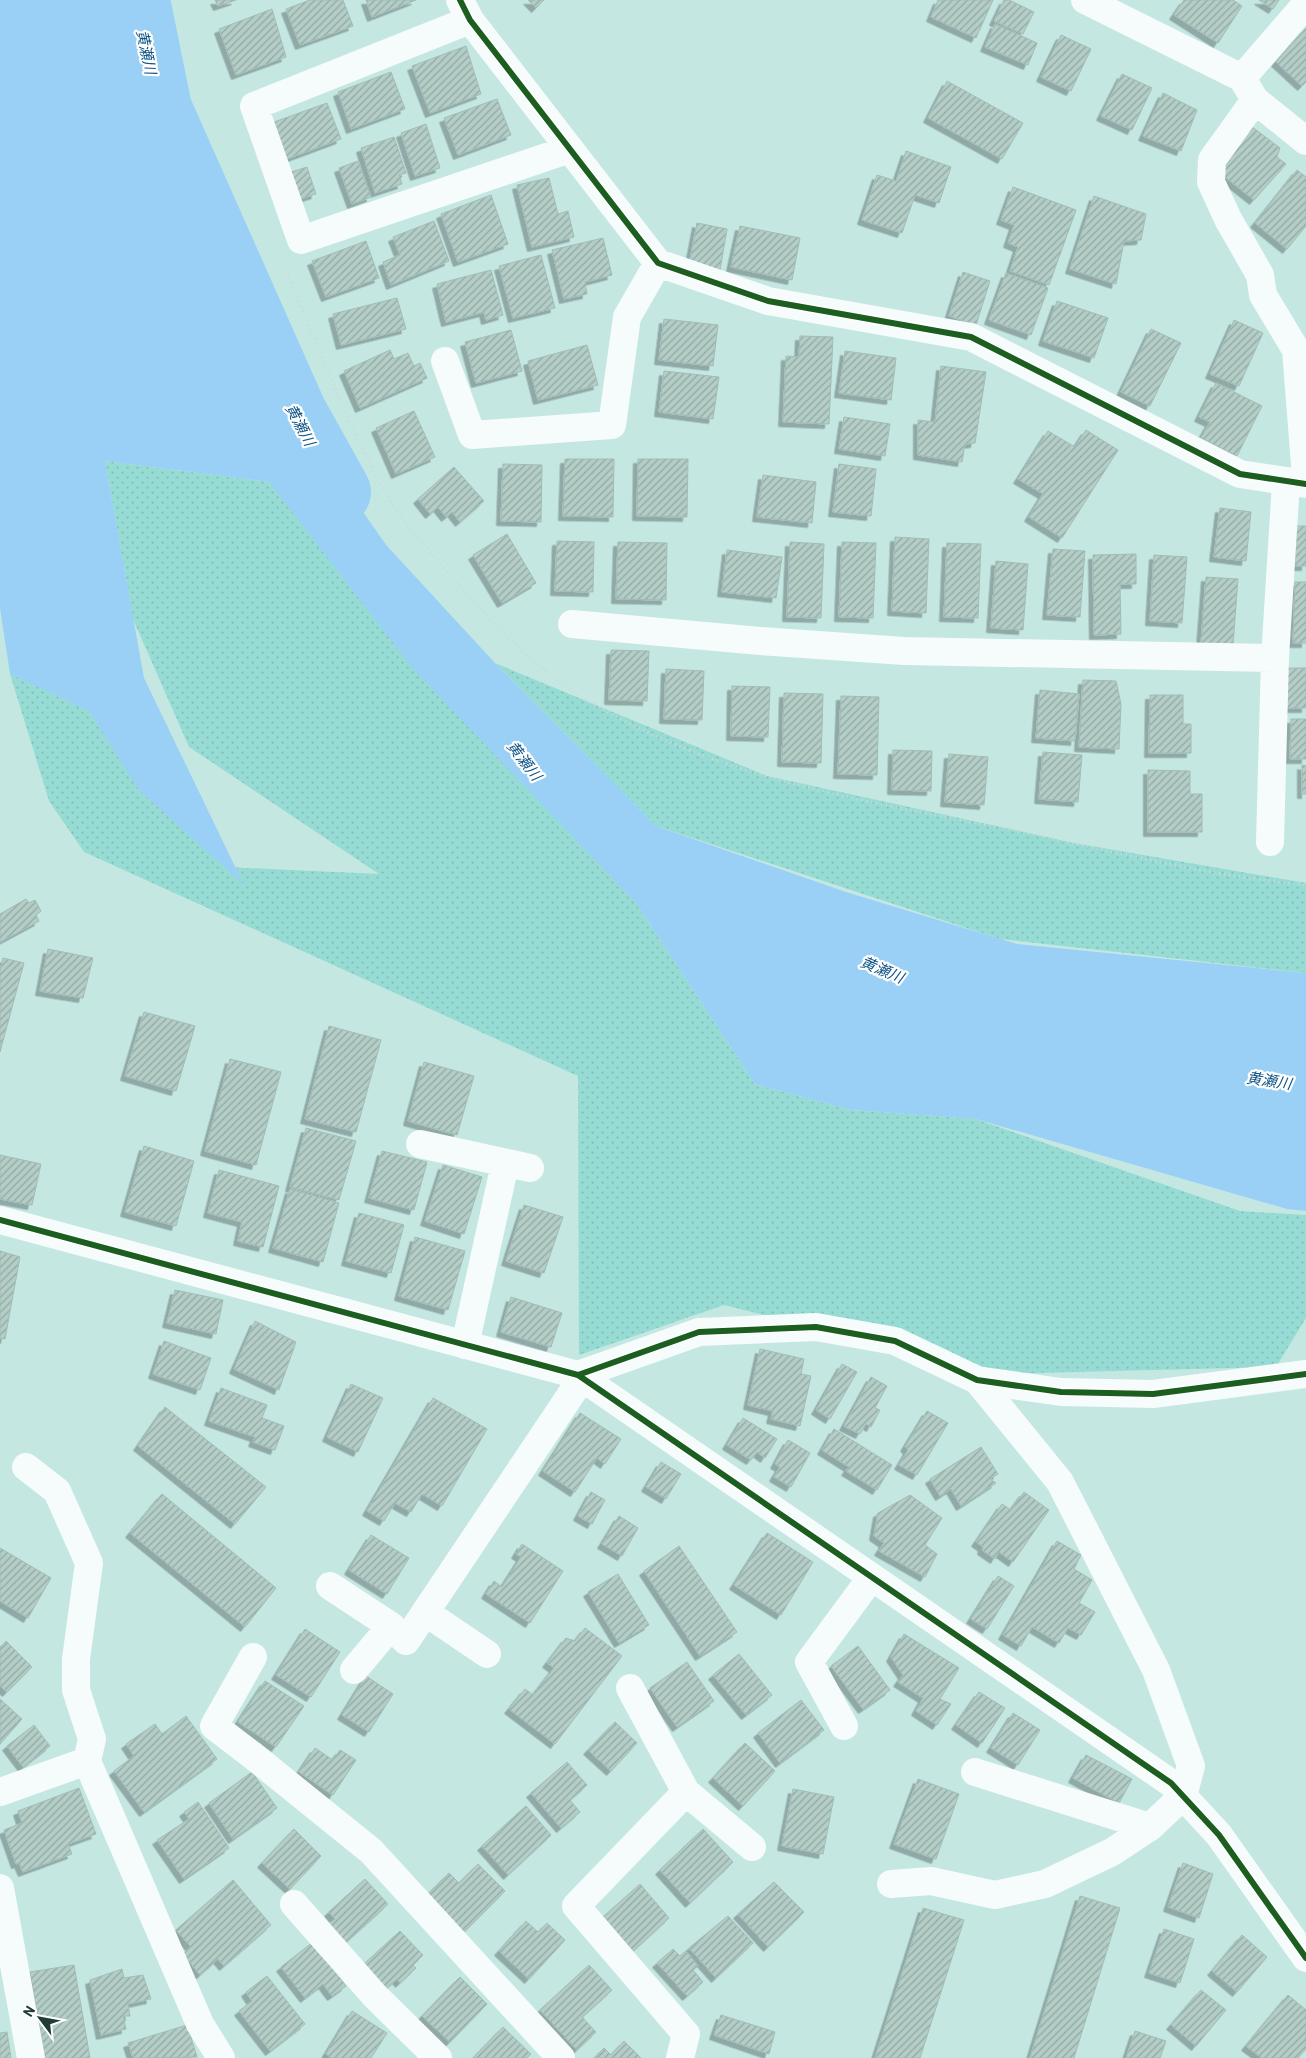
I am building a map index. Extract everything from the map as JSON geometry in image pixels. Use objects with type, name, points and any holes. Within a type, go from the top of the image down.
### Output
[{"type":"street","points":[[1085,0],[1249,89],[1306,141]]},
{"type":"street","points":[[1270,842],[1275,658],[1299,482],[1296,350],[1263,295],[1260,275],[1228,220],[1211,182],[1212,160],[1249,89],[1306,4]]},
{"type":"street","points":[[570,149],[301,240],[254,106],[465,10],[658,263],[768,301],[971,337],[1240,474],[1299,482]]},
{"type":"street","points":[[445,361],[472,435],[612,425],[627,317],[658,263]]},
{"type":"street","points":[[572,624],[760,641],[904,651],[1275,658]]},
{"type":"street","points":[[420,1144],[517,1166],[464,1345]]},
{"type":"street","points":[[0,1220],[580,1377],[1170,1783],[1219,1835],[1306,1958]]},
{"type":"street","points":[[330,1586],[391,1626],[406,1641],[580,1377],[699,1332],[816,1327],[896,1341],[977,1380],[1061,1392],[1153,1394],[1306,1374]]},
{"type":"street","points":[[891,1884],[931,1881],[994,1895],[1045,1884],[1112,1852],[1150,1827],[1183,1796],[1191,1766],[1156,1670],[1060,1482],[977,1380]]},
{"type":"street","points":[[26,1467],[57,1491],[89,1563],[76,1659],[76,1690],[92,1739],[87,1762],[200,2024],[222,2058]]},
{"type":"street","points":[[844,1726],[809,1662],[872,1578]]},
{"type":"street","points":[[425,1612],[486,1654]]},
{"type":"street","points":[[354,1670],[391,1626]]},
{"type":"street","points":[[253,1656],[214,1726],[371,1851],[561,2058]]},
{"type":"street","points":[[630,1688],[686,1792],[752,1847]]},
{"type":"street","points":[[0,1792],[87,1762]]},
{"type":"street","points":[[975,1772],[1150,1827]]},
{"type":"street","points":[[680,2058],[686,2034],[576,1906],[686,1792]]},
{"type":"street","points":[[0,1888],[31,2058]]},
{"type":"street","points":[[294,1904],[375,1996],[438,2058]]},
{"type":"shaded area","points":[[105,461],[269,482],[636,903],[755,1084],[851,1110],[976,1119],[1240,1211],[1306,1215],[1306,1318],[1276,1367],[1000,1374],[724,1305],[579,1355],[578,1076],[84,852],[49,801],[10,674],[93,692],[225,867],[379,874],[189,747],[133,619]]},
{"type":"shaded area","points":[[495,663],[767,776],[1074,843],[1306,883],[1306,973],[1000,939],[656,826]]},
{"type":"water","points":[[0,0],[155,0],[158,109],[293,413],[387,546],[495,663],[656,826],[846,892],[1017,944],[1306,973],[1306,1211],[1287,1209],[976,1119],[851,1110],[755,1084],[636,903],[414,670],[269,482],[105,461],[144,678],[244,885],[139,790],[89,711],[10,674],[0,608]]},
{"type":"building","points":[[215,0],[236,0],[218,6]]},
{"type":"building","points":[[310,0],[343,0],[353,26],[300,45],[286,9]]},
{"type":"building","points":[[366,0],[416,0],[372,17]]},
{"type":"building","points":[[528,0],[544,0],[536,8]]},
{"type":"building","points":[[938,0],[993,0],[976,38],[931,17]]},
{"type":"building","points":[[1004,0],[1009,0],[1034,12],[1023,34],[994,21]]},
{"type":"building","points":[[1184,0],[1233,0],[1242,6],[1218,43],[1174,15]]},
{"type":"building","points":[[1259,0],[1279,0],[1273,9]]},
{"type":"building","points":[[272,9],[286,57],[236,75],[219,29]]},
{"type":"building","points":[[995,24],[1037,43],[1028,65],[985,47]]},
{"type":"building","points":[[1306,28],[1306,82],[1302,86],[1276,62]]},
{"type":"building","points":[[1061,35],[1091,49],[1071,91],[1041,77]]},
{"type":"building","points":[[466,46],[481,94],[430,113],[412,66]]},
{"type":"building","points":[[391,72],[405,109],[351,129],[338,92]]},
{"type":"building","points":[[1122,74],[1152,88],[1132,130],[1101,116]]},
{"type":"building","points":[[947,81],[1023,123],[1002,159],[928,118]]},
{"type":"building","points":[[1163,93],[1197,110],[1181,151],[1143,136]]},
{"type":"building","points":[[497,99],[511,135],[458,155],[444,118]]},
{"type":"building","points":[[327,103],[341,139],[287,159],[274,122]]},
{"type":"building","points":[[1247,123],[1280,148],[1277,157],[1286,164],[1254,200],[1220,173],[1230,160],[1224,155]]},
{"type":"building","points":[[426,124],[440,168],[415,176],[401,133]]},
{"type":"building","points":[[394,137],[406,173],[399,175],[402,184],[375,193],[361,148]]},
{"type":"building","points":[[906,151],[951,167],[939,203],[915,195],[902,233],[862,220],[877,175],[896,181]]},
{"type":"building","points":[[358,161],[371,197],[352,204],[339,168]]},
{"type":"building","points":[[307,167],[316,194],[297,200],[288,173]]},
{"type":"building","points":[[1297,170],[1306,177],[1306,226],[1287,249],[1255,223]]},
{"type":"building","points":[[549,178],[558,214],[568,211],[574,237],[532,247],[517,185]]},
{"type":"building","points":[[1013,187],[1076,210],[1049,285],[1010,271],[1018,247],[1008,243],[1014,225],[1001,220]]},
{"type":"building","points":[[491,195],[508,244],[458,262],[441,214]]},
{"type":"building","points":[[1094,196],[1146,214],[1141,240],[1124,241],[1116,284],[1070,269]]},
{"type":"building","points":[[434,221],[449,261],[391,285],[383,262],[400,255],[393,237]]},
{"type":"building","points":[[697,223],[727,229],[720,270],[689,265]]},
{"type":"building","points":[[740,226],[800,238],[792,280],[731,267]]},
{"type":"building","points":[[603,238],[612,275],[585,282],[587,294],[564,299],[552,250]]},
{"type":"building","points":[[366,241],[379,278],[326,297],[312,261]]},
{"type":"building","points":[[541,255],[555,308],[513,318],[499,266]]},
{"type":"building","points":[[491,270],[503,315],[486,320],[484,312],[446,322],[437,284]]},
{"type":"building","points":[[963,272],[990,281],[976,325],[949,316]]},
{"type":"building","points":[[1006,273],[1048,288],[1031,335],[989,320]]},
{"type":"building","points":[[397,298],[406,329],[341,345],[333,314]]},
{"type":"building","points":[[1057,301],[1108,318],[1094,358],[1043,341]]},
{"type":"building","points":[[664,319],[718,325],[713,366],[659,360]]},
{"type":"building","points":[[1234,320],[1263,333],[1239,386],[1210,374]]},
{"type":"building","points":[[1151,329],[1181,343],[1150,406],[1121,392]]},
{"type":"building","points":[[511,330],[522,371],[476,383],[465,342]]},
{"type":"building","points":[[800,336],[833,337],[829,424],[783,422],[786,356],[799,357]]},
{"type":"building","points":[[587,345],[598,385],[538,400],[528,361]]},
{"type":"building","points":[[390,350],[394,359],[408,353],[414,366],[420,363],[427,378],[360,408],[344,371]]},
{"type":"building","points":[[845,351],[896,358],[891,400],[839,393]]},
{"type":"building","points":[[941,366],[986,372],[975,443],[965,444],[962,462],[918,455],[918,420],[935,422]]},
{"type":"building","points":[[664,371],[719,377],[713,419],[659,412]]},
{"type":"building","points":[[1216,383],[1262,406],[1237,456],[1201,438],[1210,422],[1199,417]]},
{"type":"building","points":[[414,411],[435,457],[396,474],[376,428]]},
{"type":"building","points":[[844,417],[890,424],[885,456],[839,449]]},
{"type":"building","points":[[1086,430],[1118,450],[1062,538],[1029,517],[1043,494],[1018,479],[1048,431],[1075,447]]},
{"type":"building","points":[[565,459],[614,459],[613,517],[563,516]]},
{"type":"building","points":[[638,459],[688,459],[687,517],[637,516]]},
{"type":"building","points":[[503,464],[542,465],[541,522],[501,521]]},
{"type":"building","points":[[839,464],[876,469],[871,516],[833,512]]},
{"type":"building","points":[[454,467],[484,501],[460,522],[452,512],[446,517],[438,507],[430,514],[418,499]]},
{"type":"building","points":[[763,475],[816,482],[812,523],[757,517]]},
{"type":"building","points":[[1220,508],[1251,512],[1246,561],[1214,557]]},
{"type":"building","points":[[1296,526],[1306,526],[1306,566],[1295,566]]},
{"type":"building","points":[[507,534],[536,583],[502,603],[473,555]]},
{"type":"building","points":[[895,537],[929,539],[926,613],[892,611]]},
{"type":"building","points":[[557,541],[594,542],[593,592],[555,591]]},
{"type":"building","points":[[618,542],[667,543],[666,600],[616,599]]},
{"type":"building","points":[[790,542],[824,544],[821,618],[787,617]]},
{"type":"building","points":[[842,542],[876,543],[873,618],[839,617]]},
{"type":"building","points":[[947,543],[981,544],[978,618],[944,617]]},
{"type":"building","points":[[1053,549],[1085,551],[1080,617],[1047,615]]},
{"type":"building","points":[[727,550],[782,557],[776,598],[722,592]]},
{"type":"building","points":[[1136,554],[1136,584],[1120,584],[1121,634],[1094,635],[1093,555]]},
{"type":"building","points":[[1154,555],[1187,557],[1182,623],[1150,621]]},
{"type":"building","points":[[996,561],[1028,564],[1023,630],[991,628]]},
{"type":"building","points":[[1206,577],[1238,579],[1233,645],[1201,643]]},
{"type":"building","points":[[1295,582],[1306,582],[1306,643],[1293,643]]},
{"type":"building","points":[[611,650],[649,651],[647,701],[609,700]]},
{"type":"building","points":[[1287,668],[1306,668],[1306,708],[1286,708]]},
{"type":"building","points":[[666,669],[704,671],[702,720],[664,719]]},
{"type":"building","points":[[1083,680],[1116,681],[1121,704],[1119,749],[1079,747]]},
{"type":"building","points":[[732,686],[770,687],[768,737],[731,736]]},
{"type":"building","points":[[1040,690],[1079,694],[1075,741],[1036,738]]},
{"type":"building","points":[[784,693],[823,694],[821,763],[782,762]]},
{"type":"building","points":[[1150,695],[1183,695],[1183,724],[1191,724],[1191,753],[1149,753]]},
{"type":"building","points":[[841,696],[879,697],[877,775],[838,774]]},
{"type":"building","points":[[1291,719],[1306,719],[1306,759],[1290,759]]},
{"type":"building","points":[[893,750],[932,751],[931,791],[892,790]]},
{"type":"building","points":[[1043,752],[1082,755],[1078,802],[1039,799]]},
{"type":"building","points":[[949,754],[988,757],[984,805],[945,802]]},
{"type":"building","points":[[1302,765],[1306,766],[1306,794],[1302,794]]},
{"type":"building","points":[[1148,770],[1190,771],[1190,794],[1202,794],[1202,832],[1148,832]]},
{"type":"building","points":[[26,899],[29,903],[35,900],[41,911],[36,915],[39,921],[0,942],[0,914]]},
{"type":"building","points":[[48,949],[93,958],[83,998],[40,991]]},
{"type":"building","points":[[3,958],[24,963],[0,1052],[0,971]]},
{"type":"building","points":[[144,1012],[195,1026],[176,1091],[125,1076]]},
{"type":"building","points":[[329,1026],[381,1040],[356,1132],[305,1119]]},
{"type":"building","points":[[230,1059],[281,1072],[256,1165],[205,1151]]},
{"type":"building","points":[[424,1062],[474,1076],[457,1135],[408,1121]]},
{"type":"building","points":[[306,1128],[356,1141],[339,1200],[290,1187]]},
{"type":"building","points":[[144,1146],[194,1161],[176,1226],[125,1212]]},
{"type":"building","points":[[382,1151],[427,1162],[414,1210],[369,1198]]},
{"type":"building","points":[[0,1155],[41,1164],[32,1205],[0,1199]]},
{"type":"building","points":[[443,1165],[482,1177],[464,1234],[425,1221]]},
{"type":"building","points":[[219,1170],[279,1186],[263,1247],[238,1241],[242,1222],[208,1213]]},
{"type":"building","points":[[290,1189],[339,1203],[323,1262],[273,1248]]},
{"type":"building","points":[[524,1205],[563,1217],[544,1273],[506,1261]]},
{"type":"building","points":[[359,1213],[404,1225],[391,1273],[346,1261]]},
{"type":"building","points":[[415,1237],[465,1251],[448,1310],[399,1296]]},
{"type":"building","points":[[0,1251],[20,1257],[5,1339],[0,1338]]},
{"type":"building","points":[[175,1290],[223,1300],[216,1334],[167,1323]]},
{"type":"building","points":[[511,1297],[562,1313],[551,1347],[501,1332]]},
{"type":"building","points":[[255,1321],[296,1342],[279,1390],[234,1369]]},
{"type":"building","points":[[164,1341],[211,1358],[200,1390],[153,1374]]},
{"type":"building","points":[[760,1349],[804,1359],[801,1374],[811,1376],[800,1426],[771,1419],[773,1411],[748,1405]]},
{"type":"building","points":[[842,1364],[857,1372],[830,1419],[816,1410]]},
{"type":"building","points":[[871,1377],[887,1386],[875,1408],[880,1410],[871,1427],[866,1424],[860,1434],[844,1426]]},
{"type":"building","points":[[351,1384],[383,1398],[358,1452],[327,1437]]},
{"type":"building","points":[[221,1388],[267,1405],[262,1418],[284,1426],[275,1450],[253,1442],[255,1437],[209,1421]]},
{"type":"building","points":[[433,1398],[487,1429],[442,1506],[422,1494],[411,1512],[395,1503],[384,1521],[367,1511]]},
{"type":"building","points":[[165,1407],[266,1487],[235,1524],[138,1446]]},
{"type":"building","points":[[927,1411],[948,1423],[917,1475],[899,1465],[908,1450],[905,1447]]},
{"type":"building","points":[[580,1413],[621,1439],[605,1464],[597,1458],[575,1492],[543,1471]]},
{"type":"building","points":[[743,1418],[777,1439],[765,1458],[757,1452],[751,1460],[727,1445]]},
{"type":"building","points":[[834,1429],[892,1465],[877,1490],[846,1471],[849,1467],[822,1450]]},
{"type":"building","points":[[788,1440],[810,1453],[791,1487],[774,1477],[780,1467],[775,1464]]},
{"type":"building","points":[[981,1447],[998,1474],[990,1479],[996,1483],[961,1506],[951,1489],[940,1496],[930,1479]]},
{"type":"building","points":[[661,1462],[681,1474],[666,1499],[646,1487]]},
{"type":"building","points":[[591,1492],[605,1500],[592,1524],[578,1516]]},
{"type":"building","points":[[1024,1492],[1049,1510],[1013,1562],[999,1552],[995,1559],[982,1550],[983,1547],[976,1542],[1002,1504],[1011,1510]]},
{"type":"building","points":[[162,1494],[276,1588],[245,1627],[130,1533]]},
{"type":"building","points":[[910,1495],[942,1518],[925,1545],[937,1554],[925,1577],[879,1551],[884,1543],[874,1536],[878,1513]]},
{"type":"building","points":[[619,1516],[638,1528],[622,1556],[602,1544]]},
{"type":"building","points":[[767,1533],[813,1562],[781,1615],[734,1585]]},
{"type":"building","points":[[371,1535],[409,1558],[387,1594],[349,1570]]},
{"type":"building","points":[[1057,1541],[1081,1555],[1074,1569],[1092,1580],[1079,1603],[1095,1612],[1081,1635],[1068,1628],[1059,1643],[1032,1627],[1021,1646],[1003,1635]]},
{"type":"building","points":[[522,1544],[563,1571],[530,1623],[486,1594],[494,1581],[502,1587],[521,1557],[516,1554]]},
{"type":"building","points":[[679,1546],[737,1632],[700,1656],[644,1571]]},
{"type":"building","points":[[0,1548],[51,1578],[28,1618],[0,1601]]},
{"type":"building","points":[[618,1574],[649,1625],[619,1643],[588,1592]]},
{"type":"building","points":[[998,1576],[1014,1586],[987,1629],[971,1619]]},
{"type":"building","points":[[585,1628],[622,1656],[555,1744],[509,1709],[525,1689],[533,1695],[554,1668],[547,1663],[566,1638],[575,1641]]},
{"type":"building","points":[[305,1629],[340,1652],[311,1697],[276,1675]]},
{"type":"building","points":[[904,1634],[959,1668],[940,1699],[951,1704],[937,1725],[916,1711],[923,1698],[898,1682],[903,1675],[891,1657]]},
{"type":"building","points":[[6,1641],[32,1667],[7,1692],[0,1686],[0,1648]]},
{"type":"building","points":[[858,1646],[890,1690],[863,1709],[831,1666]]},
{"type":"building","points":[[739,1654],[772,1695],[746,1715],[713,1675]]},
{"type":"building","points":[[687,1662],[714,1701],[677,1727],[650,1688]]},
{"type":"building","points":[[366,1676],[393,1694],[369,1732],[342,1715]]},
{"type":"building","points":[[265,1681],[304,1706],[276,1747],[238,1722]]},
{"type":"building","points":[[979,1692],[1005,1708],[982,1743],[956,1725]]},
{"type":"building","points":[[0,1699],[22,1719],[0,1744]]},
{"type":"building","points":[[801,1700],[824,1730],[780,1763],[758,1733]]},
{"type":"building","points":[[1013,1713],[1040,1730],[1018,1765],[991,1748]]},
{"type":"building","points":[[186,1716],[217,1759],[144,1812],[114,1771],[134,1756],[126,1744],[155,1724],[162,1734]]},
{"type":"building","points":[[615,1722],[637,1743],[611,1771],[588,1750]]},
{"type":"building","points":[[34,1725],[50,1746],[23,1767],[7,1746]]},
{"type":"building","points":[[745,1743],[775,1771],[743,1806],[713,1778]]},
{"type":"building","points":[[315,1748],[333,1760],[340,1750],[356,1760],[333,1795],[299,1772]]},
{"type":"building","points":[[1086,1755],[1132,1779],[1119,1803],[1073,1778]]},
{"type":"building","points":[[567,1762],[587,1785],[570,1800],[580,1812],[561,1828],[531,1793]]},
{"type":"building","points":[[252,1772],[277,1808],[233,1839],[209,1803]]},
{"type":"building","points":[[918,1779],[959,1794],[936,1859],[894,1844]]},
{"type":"building","points":[[79,1788],[96,1834],[68,1844],[72,1854],[23,1872],[19,1863],[16,1864],[4,1830],[22,1823],[18,1811]]},
{"type":"building","points":[[793,1789],[834,1797],[823,1854],[782,1846]]},
{"type":"building","points":[[198,1802],[229,1848],[184,1879],[157,1840],[189,1819],[184,1812]]},
{"type":"building","points":[[526,1806],[551,1835],[508,1875],[482,1846]]},
{"type":"building","points":[[294,1829],[321,1856],[290,1889],[262,1863]]},
{"type":"building","points":[[703,1829],[733,1862],[690,1903],[660,1870]]},
{"type":"building","points":[[1183,1863],[1213,1874],[1199,1918],[1168,1907]]},
{"type":"building","points":[[478,1864],[505,1891],[463,1933],[426,1896],[449,1873],[459,1883]]},
{"type":"building","points":[[365,1879],[388,1904],[344,1944],[327,1925],[335,1919],[329,1912]]},
{"type":"building","points":[[233,1880],[271,1925],[224,1966],[218,1959],[200,1975],[183,1954],[191,1947],[176,1930]]},
{"type":"building","points":[[774,1882],[804,1912],[768,1947],[738,1914]]},
{"type":"building","points":[[640,1884],[669,1918],[633,1951],[603,1917]]},
{"type":"building","points":[[1080,1896],[1120,1908],[1074,2058],[1030,2058]]},
{"type":"building","points":[[923,1908],[964,1920],[920,2058],[875,2058]]},
{"type":"building","points":[[728,1916],[753,1943],[716,1978],[689,1948]]},
{"type":"building","points":[[526,1921],[538,1932],[547,1923],[565,1940],[529,1979],[499,1951]]},
{"type":"building","points":[[1164,1929],[1194,1939],[1180,1983],[1149,1973]]},
{"type":"building","points":[[400,1931],[423,1955],[413,1965],[416,1968],[400,1983],[397,1979],[385,1989],[363,1965]]},
{"type":"building","points":[[1242,1935],[1267,1957],[1237,1992],[1212,1971]]},
{"type":"building","points":[[313,1942],[346,1986],[332,1996],[323,1984],[305,1998],[281,1967]]},
{"type":"building","points":[[673,1949],[680,1956],[686,1951],[698,1966],[693,1970],[703,1982],[687,1996],[657,1963]]},
{"type":"building","points":[[74,1965],[90,2058],[45,2058],[30,1972]]},
{"type":"building","points":[[589,1965],[612,1990],[582,2017],[596,2032],[577,2050],[540,2010]]},
{"type":"building","points":[[122,1969],[124,1978],[143,1975],[151,1999],[128,2004],[130,2016],[123,2016],[126,2029],[101,2035],[90,1980]]},
{"type":"building","points":[[267,1976],[305,2024],[270,2051],[239,2011],[252,2001],[246,1992]]},
{"type":"building","points":[[460,1977],[487,2004],[450,2042],[422,2016]]},
{"type":"building","points":[[1201,1990],[1226,2010],[1196,2046],[1171,2025]]},
{"type":"building","points":[[1288,1995],[1306,2010],[1306,2049],[1298,2058],[1262,2058],[1246,2046]]},
{"type":"building","points":[[352,2011],[387,2033],[371,2058],[332,2058],[326,2054]]},
{"type":"building","points":[[721,2015],[775,2032],[769,2054],[714,2035]]},
{"type":"building","points":[[187,2025],[197,2057],[133,2058],[128,2043]]},
{"type":"building","points":[[503,2027],[531,2054],[527,2058],[473,2058]]},
{"type":"building","points":[[1135,2031],[1166,2041],[1160,2058],[1126,2058]]},
{"type":"building","points":[[7,2032],[11,2058],[0,2058],[0,2033]]},
{"type":"building","points":[[624,2041],[641,2058],[594,2058],[604,2048],[611,2055]]},
{"type":"waterway","name":"黄瀬川","points":[[136,0],[158,109],[293,413],[337,492]]},
{"type":"cycle path","points":[[460,0],[470,20],[658,263],[768,301],[971,337],[1240,474],[1306,484]]},
{"type":"cycle path","points":[[0,1220],[578,1375],[1171,1783],[1219,1835],[1306,1958]]},
{"type":"cycle path","points":[[578,1375],[699,1332],[816,1327],[895,1341],[977,1380],[1061,1392],[1153,1394],[1306,1374]]}]
